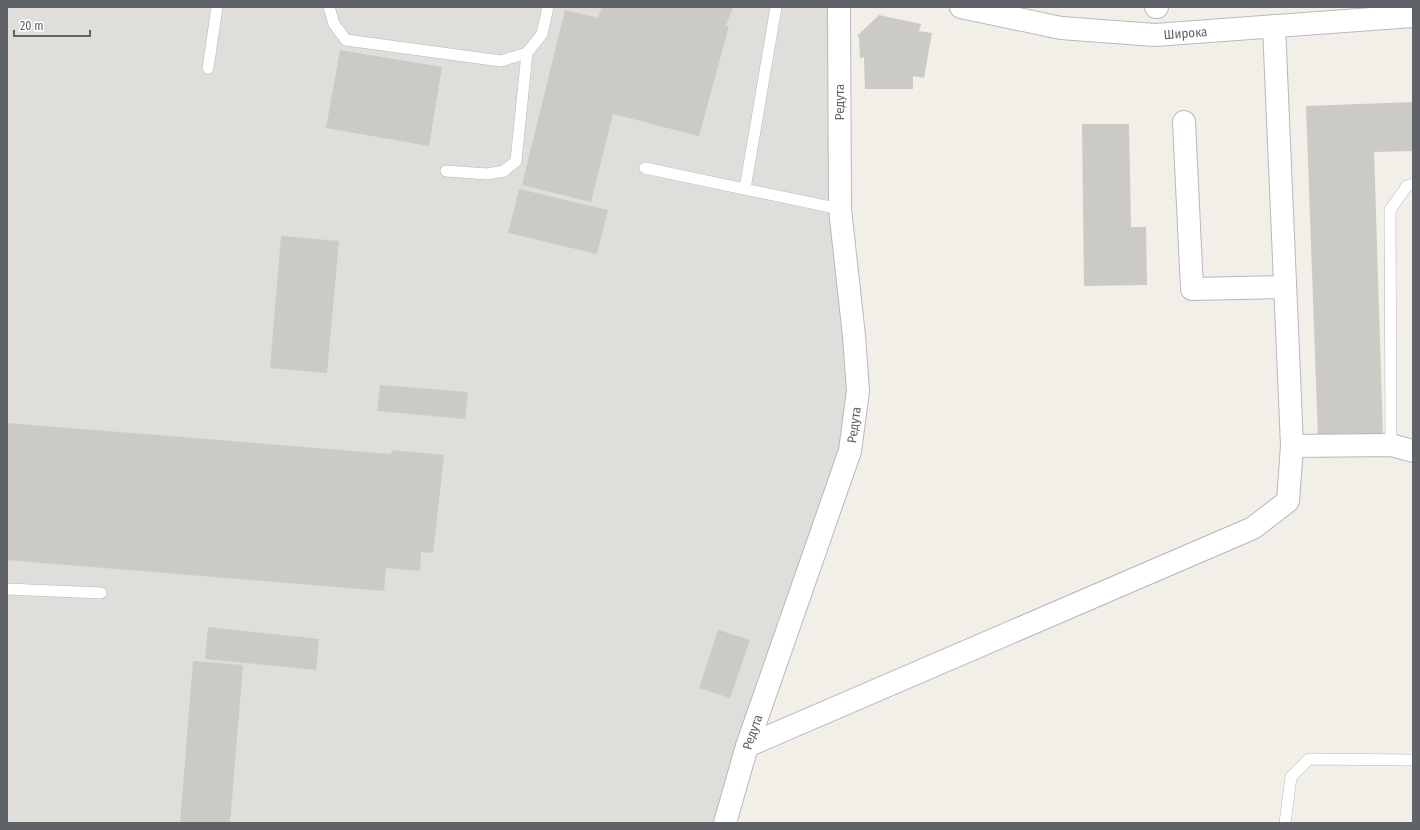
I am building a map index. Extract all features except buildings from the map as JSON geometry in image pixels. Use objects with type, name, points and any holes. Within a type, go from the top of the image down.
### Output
[{"type":"street","name":"Редута","points":[[725,823],[747,746],[850,451],[858,391],[854,336],[840,209],[839,7]]},
{"type":"street","name":"Широка","points":[[961,7],[1061,28],[1154,35],[1413,16]]},
{"type":"street","points":[[747,746],[1253,528],[1288,501],[1292,446],[1274,26]]},
{"type":"street","points":[[1184,122],[1192,289],[1285,287]]},
{"type":"street","points":[[1292,446],[1391,445],[1413,450]]},
{"type":"lane","points":[[208,68],[217,7]]},
{"type":"lane","points":[[329,7],[334,24],[346,40],[501,61],[527,53]]},
{"type":"lane","points":[[446,171],[487,174],[504,171],[516,161],[527,53],[542,34],[548,7]]},
{"type":"lane","points":[[745,189],[776,7]]},
{"type":"lane","points":[[645,168],[840,209]]},
{"type":"lane","points":[[1391,445],[1390,210],[1407,186],[1413,184]]},
{"type":"lane","points":[[7,588],[101,593]]},
{"type":"lane","points":[[1285,823],[1291,777],[1309,759],[1413,760]]},
{"type":"shaded area","points":[[7,7],[839,7],[858,391],[725,823],[7,823]]}]
